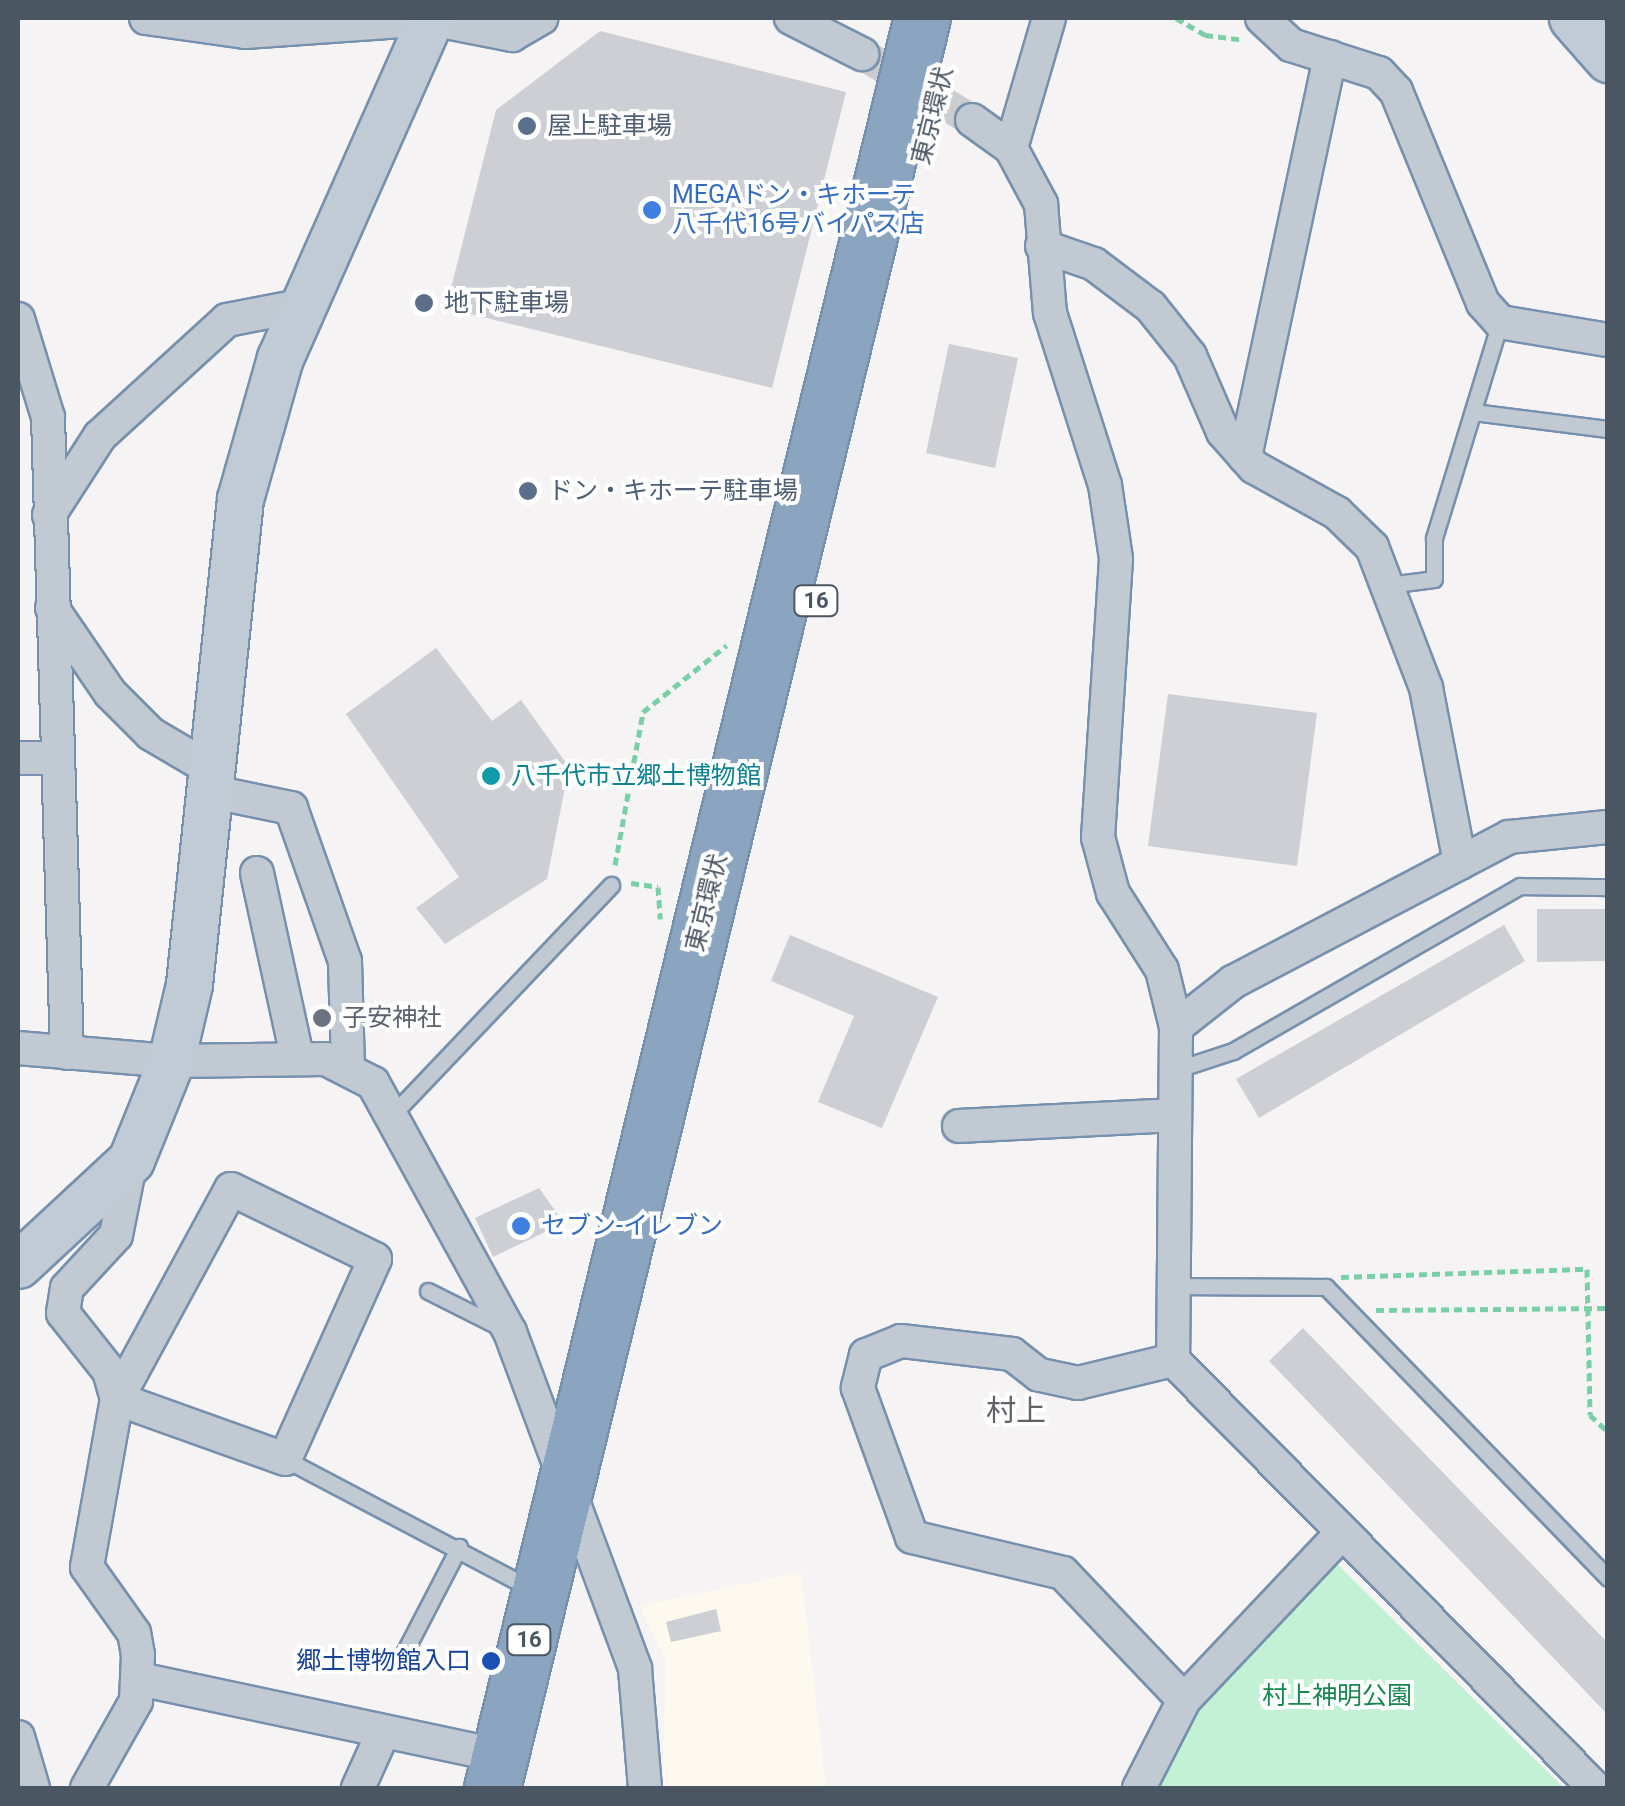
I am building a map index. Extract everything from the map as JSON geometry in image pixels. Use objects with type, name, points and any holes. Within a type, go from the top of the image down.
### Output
[{"type":"highway","name":"東京環状","points":[[508,1778],[541,1594],[922,18]]},
{"type":"highway","name":"東京環状","points":[[508,1778],[588,1550],[957,18]]},
{"type":"street","points":[[146,18],[246,32],[431,18],[512,36],[541,18]]},
{"type":"street","points":[[117,1399],[109,1370],[63,1312],[66,1288],[116,1235],[131,1160],[171,1062],[190,984],[240,499],[304,305],[431,18]]},
{"type":"street","points":[[792,18],[862,54]]},
{"type":"street","points":[[1011,148],[1049,18]]},
{"type":"street","points":[[1262,18],[1291,45],[1379,74],[1396,91],[1483,303],[1500,322],[1608,340]]},
{"type":"street","points":[[1572,18],[1608,58]]},
{"type":"street","points":[[1245,457],[1330,57]]},
{"type":"street","points":[[972,120],[1011,148],[1041,204],[1050,313],[1105,485],[1116,559],[1100,857],[1162,970],[1176,1026],[1172,1360],[1596,1788]]},
{"type":"street","points":[[1042,246],[1094,264],[1152,307],[1245,457],[1337,513],[1372,547],[1426,688],[1460,863]]},
{"type":"street","points":[[50,515],[100,436],[227,320],[304,305]]},
{"type":"street","points":[[18,320],[44,390],[50,515],[38,585],[56,758],[66,1054]]},
{"type":"street","points":[[38,585],[110,693],[150,734],[209,780],[291,808],[345,960],[348,1068]]},
{"type":"street","points":[[18,758],[56,758]]},
{"type":"street","points":[[1176,1026],[1232,982],[1460,863],[1547,827],[1608,827]]},
{"type":"street","points":[[257,873],[297,1057]]},
{"type":"street","points":[[18,1048],[171,1062],[297,1057],[348,1068],[394,1113],[510,1332],[642,1696],[645,1788]]},
{"type":"street","points":[[959,1126],[1175,1116]]},
{"type":"street","points":[[18,1266],[131,1160]]},
{"type":"street","points":[[87,1788],[136,1701],[138,1679],[134,1633],[87,1567],[117,1399],[231,1189],[374,1258],[286,1459],[117,1399]]},
{"type":"street","points":[[1172,1360],[1078,1382],[1039,1376],[1012,1354],[901,1341],[866,1355],[858,1388],[912,1537],[1064,1574],[1184,1700]]},
{"type":"street","points":[[1140,1788],[1184,1700],[1341,1534]]},
{"type":"street","points":[[138,1679],[381,1737],[508,1778]]},
{"type":"street","points":[[18,1737],[32,1788]]},
{"type":"street","points":[[358,1788],[381,1737]]},
{"type":"lane","points":[[1388,586],[1434,579],[1434,538],[1500,322]]},
{"type":"lane","points":[[1473,412],[1608,429]]},
{"type":"lane","points":[[394,1113],[438,1075],[573,916],[612,885]]},
{"type":"lane","points":[[1175,1070],[1233,1051],[1520,886],[1608,887]]},
{"type":"lane","points":[[1173,1286],[1326,1287],[1608,1578]]},
{"type":"lane","points":[[428,1291],[510,1332]]},
{"type":"lane","points":[[286,1459],[459,1547],[541,1594]]},
{"type":"lane","points":[[403,1655],[459,1547]]},
{"type":"path","points":[[1176,18],[1205,36],[1291,45]]},
{"type":"path","points":[[660,930],[658,888],[612,885],[643,712],[712,655],[776,630]]},
{"type":"path","points":[[1326,1287],[1350,1270],[1587,1269],[1590,1415],[1608,1432]]},
{"type":"path","points":[[1347,1309],[1608,1308]]},
{"type":"shaded area","points":[[801,1572],[826,1788],[648,1788],[663,1772],[666,1662],[640,1606]]},
{"type":"green space","name":"村上神明公園","points":[[1330,1565],[1338,1565],[1564,1788],[1149,1788],[1181,1730]]},
{"type":"building","points":[[600,31],[846,92],[772,388],[446,308],[496,110]]},
{"type":"building","points":[[949,344],[1018,358],[995,468],[926,453]]},
{"type":"building","points":[[436,648],[492,721],[521,700],[569,767],[547,879],[445,944],[416,908],[459,877],[346,714]]},
{"type":"building","points":[[1168,694],[1317,713],[1297,866],[1148,846]]},
{"type":"building","points":[[1537,909],[1608,909],[1608,961],[1537,962]]},
{"type":"building","points":[[1504,925],[1525,961],[1259,1118],[1236,1079]]},
{"type":"building","points":[[790,935],[938,997],[882,1128],[818,1102],[854,1016],[771,981]]},
{"type":"building","points":[[539,1188],[564,1223],[493,1257],[475,1218]]},
{"type":"building","points":[[1303,1328],[1608,1643],[1608,1715],[1269,1361]]},
{"type":"building","points":[[716,1609],[721,1631],[671,1642],[666,1622]]},
{"type":"tunnel","points":[[862,54],[972,120]]},
{"type":"place","name":"屋上駐車場","points":[[527,126]]},
{"type":"place","name":"MEGAドン・キホーテ 八千代16号バイパス店","points":[[652,210]]},
{"type":"place","name":"地下駐車場","points":[[424,303]]},
{"type":"place","name":"ドン・キホーテ駐車場","points":[[528,491]]},
{"type":"place","name":"八千代市立郷土博物館","points":[[491,776]]},
{"type":"place","name":"子安神社","points":[[322,1018]]},
{"type":"place","name":"セブン-イレブン","points":[[521,1226]]},
{"type":"place","name":"郷土博物館入口","points":[[491,1661]]},
{"type":"district","name":"村上","points":[[1016,1411]]}]
